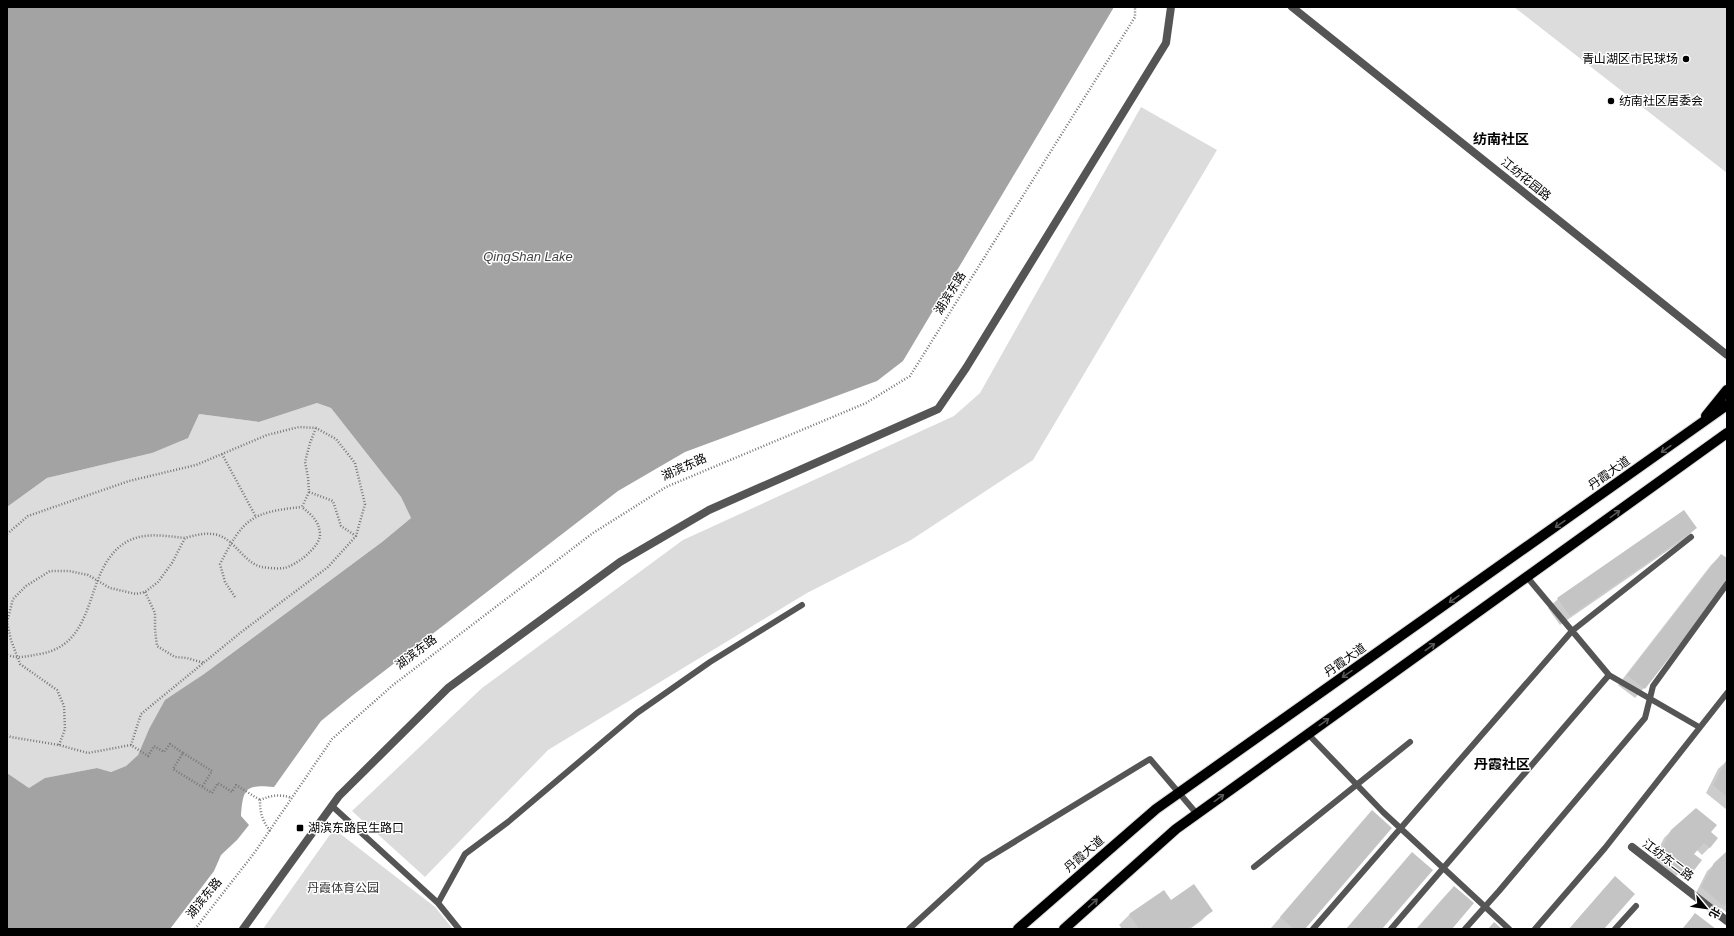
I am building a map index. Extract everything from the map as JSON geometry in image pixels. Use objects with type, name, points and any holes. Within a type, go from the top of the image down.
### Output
[{"type":"main road","name":"丹霞大道","points":[[1698,427],[1727,390]]},
{"type":"main road","name":"丹霞大道","points":[[1018,929],[1156,809],[1698,427],[1727,405]]},
{"type":"main road","points":[[1713,443],[1727,429]]},
{"type":"main road","points":[[1064,929],[1176,829],[1727,433]]},
{"type":"street","points":[[243,929],[339,796],[448,688],[620,562],[709,510],[938,409],[966,368],[1166,43],[1171,7]]},
{"type":"street","name":"江纺花园路","points":[[1292,7],[1727,355]]},
{"type":"street","name":"江纺东二路","points":[[1632,848],[1727,920]]},
{"type":"lane","points":[[1313,929],[1572,631],[1691,537]]},
{"type":"lane","points":[[1527,577],[1609,675],[1699,727]]},
{"type":"lane","points":[[1465,929],[1645,718],[1653,686],[1727,584]]},
{"type":"lane","points":[[438,903],[465,854],[508,822],[637,713],[710,662],[802,605]]},
{"type":"lane","points":[[1391,929],[1609,675]]},
{"type":"lane","points":[[1535,929],[1605,848],[1727,693]]},
{"type":"lane","points":[[1308,734],[1400,829],[1509,929]]},
{"type":"lane","points":[[1254,867],[1410,742]]},
{"type":"lane","points":[[909,929],[982,861],[1150,759],[1197,814]]},
{"type":"lane","points":[[332,806],[438,903],[459,929]]},
{"type":"lane","points":[[1615,929],[1636,906]]},
{"type":"path","name":"湖滨东路","points":[[195,929],[255,852],[332,739],[392,685],[593,533],[666,487],[866,403],[910,376],[1135,17],[1135,7]]},
{"type":"path","points":[[7,534],[28,516],[129,481],[196,465],[267,435],[299,427],[316,428],[336,439],[356,463],[365,504],[356,536],[328,567],[240,632],[141,714],[131,746]]},
{"type":"path","points":[[302,507],[309,492],[305,462],[316,428]]},
{"type":"path","points":[[222,454],[256,517]]},
{"type":"path","points":[[309,492],[333,501],[341,526],[356,536]]},
{"type":"path","points":[[7,655],[18,658],[46,653],[60,646],[75,634],[81,626],[96,580],[114,553],[128,542],[149,534],[185,538],[204,533],[219,536],[231,542],[244,557],[262,567],[284,568],[301,561],[314,546],[320,536],[318,520],[302,507],[263,513],[245,524],[231,542],[220,564],[225,582],[235,597]]},
{"type":"path","points":[[59,745],[65,729],[64,706],[57,690],[20,664],[11,640],[7,622],[14,599],[26,586],[50,571],[88,574],[110,588],[136,594],[145,592],[158,582],[172,563],[185,538]]},
{"type":"path","points":[[145,592],[155,613],[154,630],[156,646],[175,657],[204,662]]},
{"type":"path","points":[[7,735],[59,745],[88,753],[131,746],[148,756],[154,746],[164,752],[170,744],[212,771],[202,787]]},
{"type":"path","points":[[184,752],[173,769],[212,793],[218,783],[232,792],[236,785],[260,800]]},
{"type":"path","points":[[260,800],[270,796],[282,795],[292,798]]},
{"type":"path","points":[[260,800],[262,820],[270,831]]},
{"type":"green space","points":[[1514,7],[1727,7],[1727,173]]},
{"type":"green space","points":[[1141,107],[1217,150],[1033,460],[911,540],[807,593],[548,750],[425,877],[352,811],[482,688],[683,540],[954,416],[980,393]]},
{"type":"green space","points":[[317,403],[331,408],[401,497],[411,518],[382,542],[204,674],[166,700],[149,729],[138,755],[126,766],[111,772],[97,768],[46,778],[29,788],[7,773],[7,507],[47,478],[152,453],[199,414],[259,422]]},
{"type":"green space","name":"丹霞体育公园","points":[[334,829],[435,907],[453,929],[263,929]]},
{"type":"water","name":"QingShan Lake","points":[[7,7],[1114,7],[903,361],[877,381],[685,452],[618,491],[353,695],[321,721],[274,787],[257,786],[247,790],[243,800],[241,816],[249,825],[237,840],[221,855],[214,871],[170,929],[7,929],[7,773],[29,788],[45,778],[97,768],[111,772],[126,766],[138,755],[149,729],[165,700],[204,674],[382,542],[411,518],[401,497],[331,408],[317,403],[259,422],[199,414],[188,438],[152,453],[47,478],[7,507]]},
{"type":"building","points":[[1684,510],[1697,528],[1570,616],[1557,598]]},
{"type":"building","points":[[1721,554],[1727,558],[1727,583],[1645,689],[1627,675]]},
{"type":"building","points":[[1727,759],[1727,797],[1713,785]]},
{"type":"building","points":[[1696,808],[1717,825],[1711,832],[1718,838],[1710,848],[1704,843],[1694,854],[1702,860],[1692,873],[1685,867],[1681,872],[1659,854],[1671,830]]},
{"type":"building","points":[[1372,810],[1392,828],[1305,929],[1294,929],[1280,917]]},
{"type":"building","points":[[1727,851],[1727,902],[1724,906],[1701,887],[1714,863]]},
{"type":"building","points":[[1412,852],[1433,870],[1382,929],[1346,929]]},
{"type":"building","points":[[1615,876],[1635,894],[1604,929],[1569,929]]},
{"type":"building","points":[[1194,884],[1213,911],[1187,929],[1139,929],[1129,914],[1164,890],[1171,900]]},
{"type":"building","points":[[1454,886],[1474,903],[1452,929],[1417,929]]},
{"type":"building","points":[[1695,913],[1716,929],[1683,929]]},
{"type":"building","points":[[1494,922],[1502,929],[1488,929]]},
{"type":"place","name":"青山湖区市民球场","points":[[1686,59]]},
{"type":"place","name":"纺南社区居委会","points":[[1611,101]]},
{"type":"place","name":"湖滨东路民生路口","points":[[300,828]]},
{"type":"district","name":"纺南社区","points":[[1501,139]]},
{"type":"district","name":"丹霞社区","points":[[1502,764]]}]
